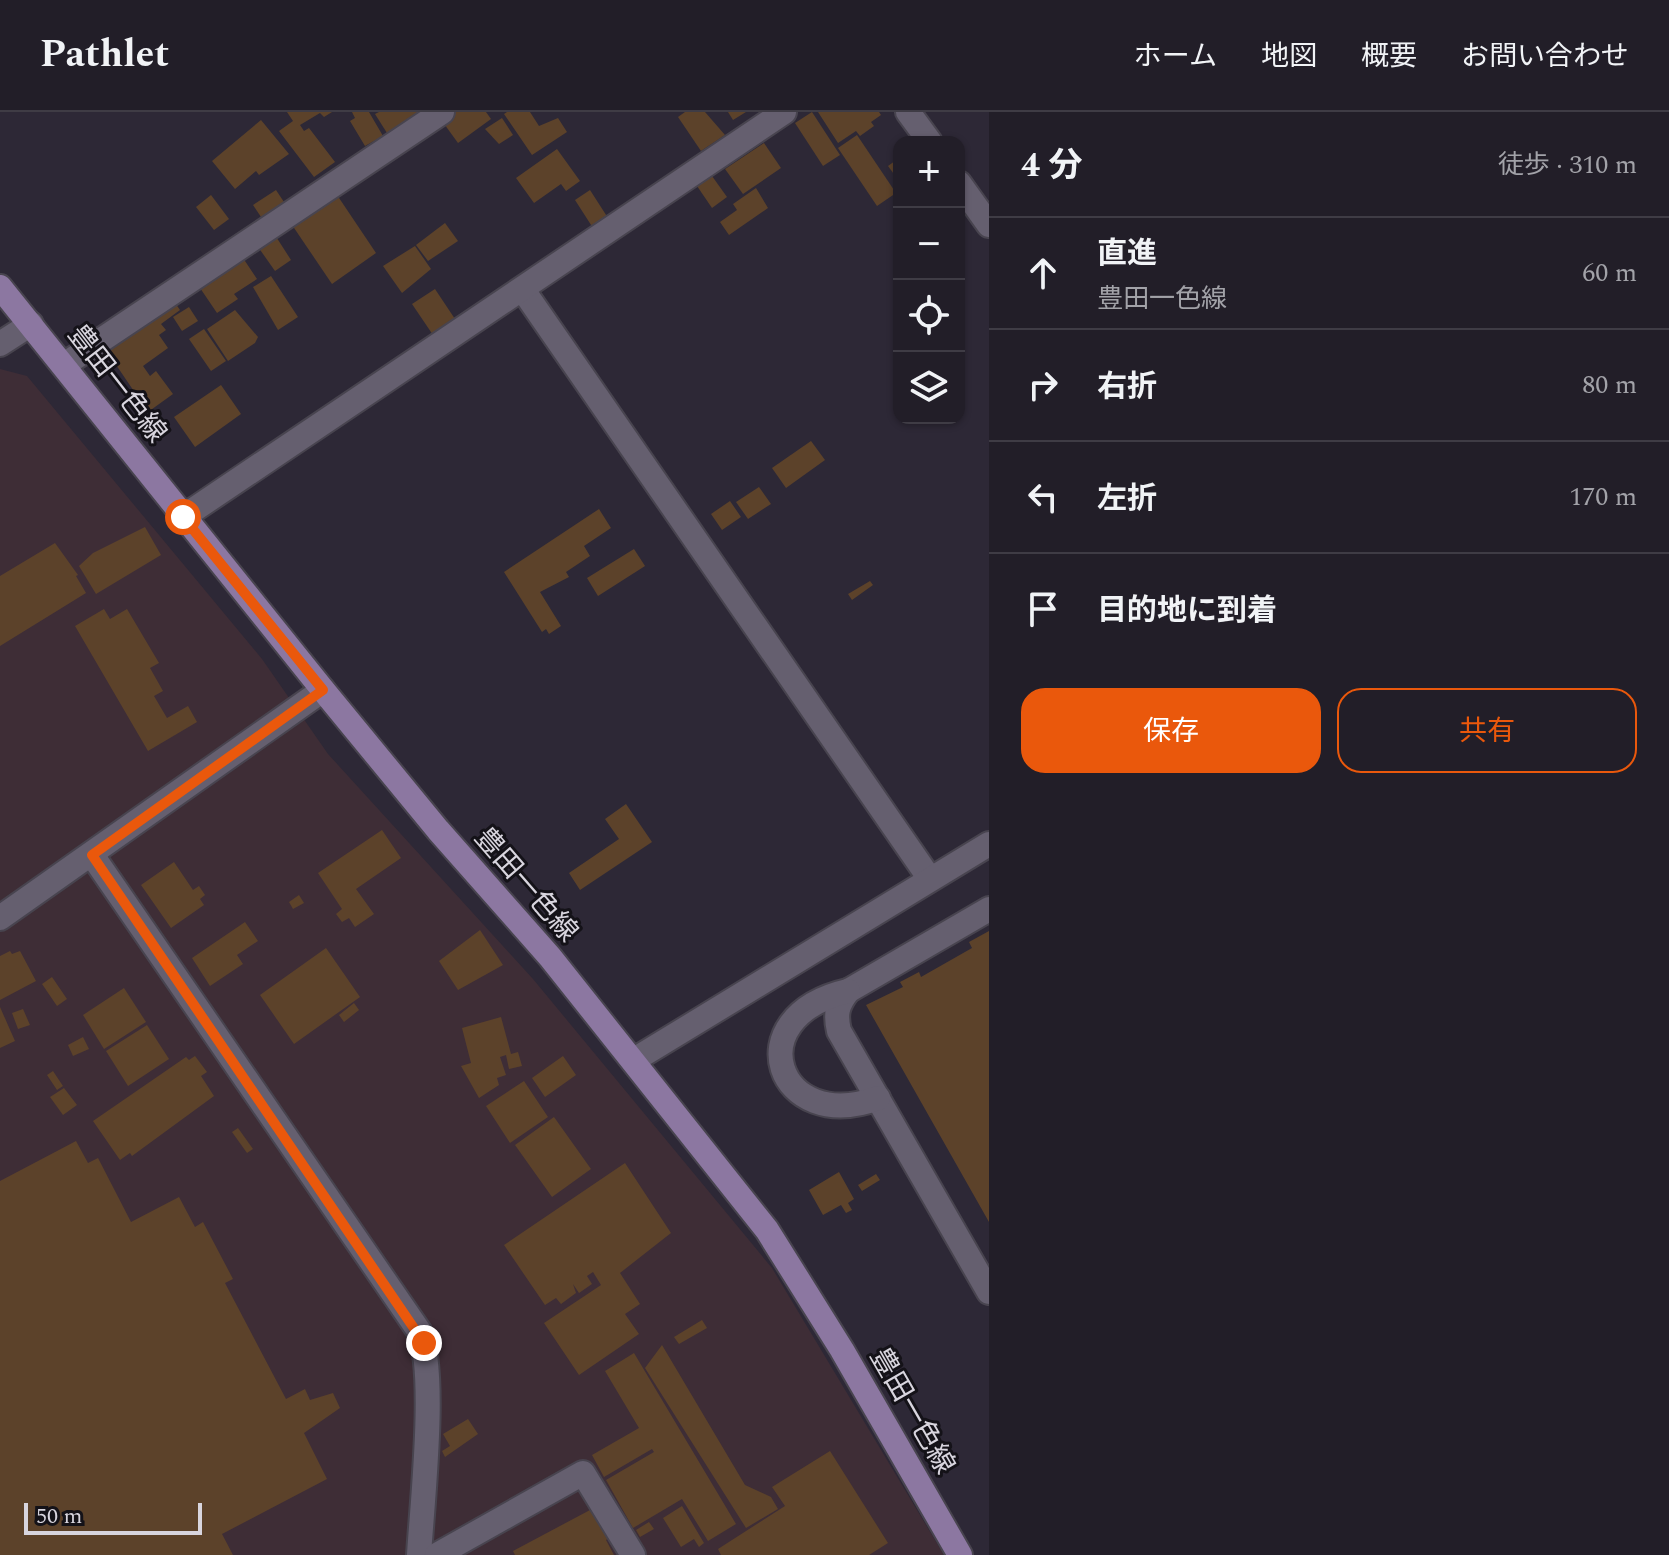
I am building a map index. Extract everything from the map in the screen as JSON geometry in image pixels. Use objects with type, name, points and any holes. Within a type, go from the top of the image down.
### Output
[{"type":"main road","name":"豊田一色線","points":[[0,287],[323,690],[634,1060],[767,1230],[842,1350],[960,1555]]},
{"type":"street","points":[[64,365],[442,112]]},
{"type":"street","points":[[183,517],[784,112]]},
{"type":"street","points":[[908,112],[926,136]]},
{"type":"street","points":[[965,191],[989,225]]},
{"type":"street","points":[[523,290],[930,879]]},
{"type":"street","points":[[0,344],[31,324]]},
{"type":"street","points":[[0,918],[323,690]]},
{"type":"street","points":[[634,1060],[989,844]]},
{"type":"street","points":[[92,855],[419,1331],[424,1343],[427,1383],[419,1555]]},
{"type":"street","points":[[878,1098],[844,1104],[812,1101],[793,1089],[780,1069],[781,1042],[796,1015],[822,997],[848,991],[989,909]]},
{"type":"street","points":[[848,991],[838,1003],[836,1016],[839,1031],[989,1292]]},
{"type":"street","points":[[437,1555],[583,1473],[633,1555]]},
{"type":"shaded area","points":[[0,369],[27,376],[262,659],[328,754],[533,979],[772,1268],[944,1555],[0,1555]]},
{"type":"building","points":[[287,112],[332,112],[324,117],[320,113],[300,125],[304,131],[309,128],[335,162],[314,177],[279,131],[293,121]]},
{"type":"building","points":[[352,112],[369,112],[383,136],[365,146],[350,121],[355,118]]},
{"type":"building","points":[[418,112],[387,133],[375,114]]},
{"type":"building","points":[[454,112],[486,112],[491,119],[458,143],[442,121]]},
{"type":"building","points":[[530,112],[539,126],[558,118],[567,132],[532,155],[504,114]]},
{"type":"building","points":[[685,112],[705,112],[725,135],[701,151],[678,117]]},
{"type":"building","points":[[728,112],[746,112],[733,120]]},
{"type":"building","points":[[812,112],[840,155],[823,166],[795,123]]},
{"type":"building","points":[[818,112],[879,112],[881,115],[871,122],[874,126],[860,136],[856,131],[838,143]]},
{"type":"building","points":[[502,118],[513,135],[499,144],[485,129]]},
{"type":"building","points":[[261,120],[289,154],[259,175],[256,171],[235,189],[212,161]]},
{"type":"building","points":[[857,135],[893,189],[893,195],[877,206],[838,148]]},
{"type":"building","points":[[764,143],[781,168],[743,194],[725,169]]},
{"type":"building","points":[[557,149],[580,181],[566,191],[561,184],[534,203],[516,178]]},
{"type":"building","points":[[712,176],[727,197],[712,208],[697,186]]},
{"type":"building","points":[[756,188],[768,208],[729,235],[720,222],[737,210],[733,204]]},
{"type":"building","points":[[333,189],[376,253],[332,284],[288,219]]},
{"type":"building","points":[[276,190],[286,205],[263,220],[253,205]]},
{"type":"building","points":[[590,190],[608,218],[593,228],[575,200]]},
{"type":"building","points":[[211,195],[229,219],[214,230],[196,207]]},
{"type":"building","points":[[445,223],[458,241],[428,261],[416,245]]},
{"type":"building","points":[[273,232],[291,260],[275,271],[256,244]]},
{"type":"building","points":[[415,246],[431,269],[402,293],[383,266]]},
{"type":"building","points":[[241,255],[257,279],[234,294],[238,299],[217,313],[198,285]]},
{"type":"building","points":[[271,276],[298,317],[278,330],[253,287]]},
{"type":"building","points":[[435,289],[455,319],[433,335],[412,304]]},
{"type":"building","points":[[171,297],[180,310],[161,324],[166,330],[159,335],[168,348],[143,366],[150,376],[156,371],[173,394],[148,412],[106,350]]},
{"type":"building","points":[[189,307],[198,321],[182,331],[173,317]]},
{"type":"building","points":[[235,310],[258,337],[255,343],[228,361],[207,329]]},
{"type":"building","points":[[204,329],[226,361],[211,371],[189,339]]},
{"type":"building","points":[[221,385],[241,414],[195,447],[174,417]]},
{"type":"building","points":[[811,441],[825,460],[786,488],[772,468]]},
{"type":"building","points":[[759,487],[771,504],[748,519],[736,502]]},
{"type":"building","points":[[730,501],[741,517],[722,530],[711,514]]},
{"type":"building","points":[[599,509],[611,528],[584,546],[590,556],[566,572],[569,577],[540,592],[561,626],[549,634],[546,629],[542,632],[504,572]]},
{"type":"building","points":[[145,527],[161,555],[96,594],[79,566],[93,553]]},
{"type":"building","points":[[55,543],[78,575],[86,593],[0,646],[0,576]]},
{"type":"building","points":[[634,549],[645,566],[598,596],[587,578]]},
{"type":"building","points":[[870,581],[873,585],[852,600],[848,594]]},
{"type":"building","points":[[104,609],[110,619],[127,609],[159,663],[150,668],[163,691],[154,696],[167,718],[188,706],[197,722],[148,751],[75,626]]},
{"type":"building","points":[[626,804],[652,842],[580,890],[569,873],[619,839],[605,819]]},
{"type":"building","points":[[382,830],[401,858],[356,889],[374,914],[355,927],[349,918],[342,922],[336,914],[342,909],[318,873]]},
{"type":"building","points":[[174,862],[193,890],[199,886],[205,895],[200,899],[204,905],[171,928],[141,885]]},
{"type":"building","points":[[299,895],[304,903],[293,909],[289,902]]},
{"type":"building","points":[[245,922],[258,941],[237,955],[243,964],[210,986],[192,958]]},
{"type":"building","points":[[480,930],[503,965],[458,990],[439,961]]},
{"type":"building","points":[[989,931],[989,1222],[866,1005],[903,987],[900,982],[919,972],[921,977],[972,948],[969,942]]},
{"type":"building","points":[[326,948],[360,997],[294,1044],[260,995]]},
{"type":"building","points":[[10,951],[12,954],[20,951],[36,981],[0,1000],[0,956]]},
{"type":"building","points":[[52,977],[67,999],[57,1006],[42,984]]},
{"type":"building","points":[[124,988],[146,1022],[104,1049],[83,1015]]},
{"type":"building","points":[[354,1003],[359,1010],[344,1022],[339,1015]]},
{"type":"building","points":[[0,1007],[15,1041],[0,1048]]},
{"type":"building","points":[[23,1009],[30,1025],[18,1029],[12,1013]]},
{"type":"building","points":[[501,1017],[511,1054],[518,1052],[522,1066],[509,1069],[506,1055],[500,1057],[506,1075],[497,1078],[499,1085],[479,1098],[461,1066],[471,1063],[462,1028]]},
{"type":"building","points":[[147,1025],[169,1059],[128,1086],[106,1051]]},
{"type":"building","points":[[83,1037],[89,1049],[73,1056],[68,1045]]},
{"type":"building","points":[[195,1056],[207,1072],[201,1076],[214,1096],[132,1156],[130,1153],[120,1160],[93,1121],[186,1057],[189,1060]]},
{"type":"building","points":[[563,1056],[576,1075],[545,1097],[532,1078]]},
{"type":"building","points":[[53,1071],[63,1086],[57,1090],[47,1075]]},
{"type":"building","points":[[524,1081],[548,1117],[510,1143],[486,1106]]},
{"type":"building","points":[[64,1088],[77,1105],[63,1115],[50,1097]]},
{"type":"building","points":[[554,1117],[591,1169],[552,1197],[515,1145]]},
{"type":"building","points":[[238,1128],[253,1149],[247,1153],[232,1132]]},
{"type":"building","points":[[76,1141],[88,1163],[98,1158],[131,1222],[179,1197],[195,1227],[203,1222],[233,1279],[225,1283],[286,1399],[305,1389],[310,1400],[333,1393],[340,1408],[304,1433],[327,1479],[222,1534],[233,1555],[0,1555],[0,1181]]},
{"type":"building","points":[[625,1163],[671,1233],[620,1273],[640,1304],[625,1314],[639,1334],[579,1375],[544,1323],[601,1285],[593,1272],[587,1276],[592,1284],[579,1293],[573,1284],[576,1293],[561,1304],[556,1298],[545,1305],[504,1245]]},
{"type":"building","points":[[839,1172],[854,1199],[848,1203],[852,1210],[846,1213],[841,1205],[823,1215],[809,1190]]},
{"type":"building","points":[[876,1174],[880,1180],[862,1191],[858,1185]]},
{"type":"building","points":[[702,1320],[707,1328],[679,1344],[674,1337]]},
{"type":"building","points":[[662,1345],[745,1485],[771,1497],[778,1509],[746,1528],[645,1368]]},
{"type":"building","points":[[634,1353],[736,1524],[708,1541],[682,1499],[633,1528],[606,1480],[654,1452],[652,1449],[604,1477],[592,1455],[639,1428],[605,1371]]},
{"type":"building","points":[[468,1419],[478,1434],[445,1457],[442,1451],[450,1446],[443,1434]]},
{"type":"building","points":[[830,1451],[888,1543],[869,1555],[721,1555],[718,1549],[785,1506],[772,1487]]},
{"type":"building","points":[[682,1506],[704,1543],[699,1547],[694,1539],[681,1547],[663,1518]]},
{"type":"building","points":[[590,1510],[609,1538],[606,1540],[614,1555],[515,1555],[513,1551]]},
{"type":"building","points":[[649,1522],[654,1529],[640,1537],[636,1530]]},
{"type":"route","points":[[183,517],[323,690],[92,855],[419,1331],[424,1343]]}]
